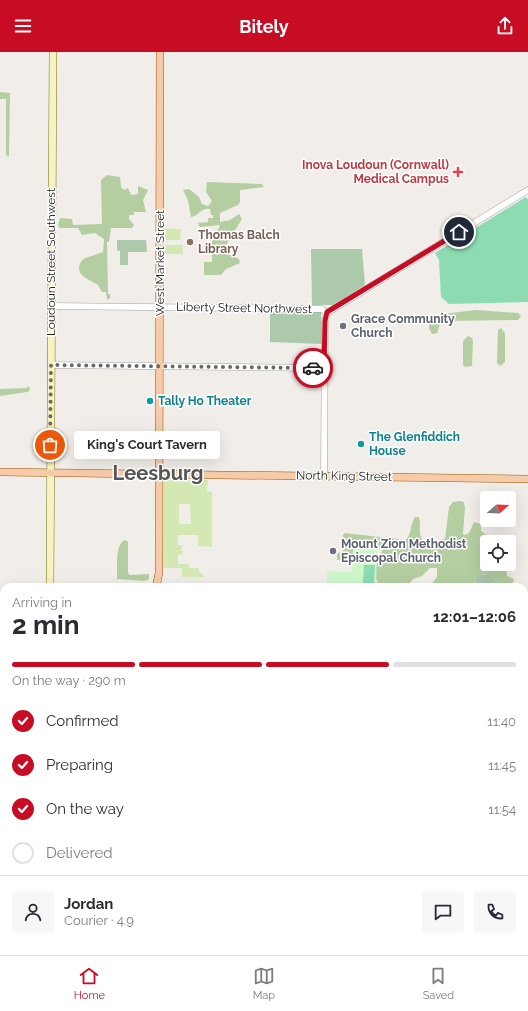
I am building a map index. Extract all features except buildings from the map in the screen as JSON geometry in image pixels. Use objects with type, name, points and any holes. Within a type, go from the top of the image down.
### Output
[{"type":"main road","name":"Loudoun Street Southwest","points":[[50,583],[53,52]]},
{"type":"main road","name":"West Market Street","points":[[157,583],[160,367],[160,52]]},
{"type":"main road","name":"North King Street","points":[[0,472],[528,479]]},
{"type":"street","points":[[324,476],[324,368],[325,321],[327,312],[528,190]]},
{"type":"street","name":"Liberty Street Northwest","points":[[51,306],[322,309],[327,312]]},
{"type":"street","points":[[51,365],[324,368]]},
{"type":"green space","points":[[0,92],[10,93],[8,157],[6,154],[6,99],[0,99]]},
{"type":"green space","points":[[107,175],[120,177],[121,187],[124,190],[128,188],[131,195],[138,194],[138,186],[148,190],[143,200],[146,212],[134,212],[134,215],[129,215],[129,219],[134,225],[132,228],[111,228],[109,242],[107,242],[108,294],[110,294],[110,298],[107,300],[106,292],[102,292],[98,285],[82,275],[79,269],[83,259],[103,252],[104,239],[95,233],[82,235],[78,228],[60,228],[58,226],[60,218],[72,219],[73,225],[102,224],[101,180]]},
{"type":"green space","points":[[207,182],[262,184],[264,187],[240,190],[240,202],[238,205],[220,213],[220,222],[230,220],[239,214],[242,219],[224,248],[226,253],[239,259],[240,263],[226,269],[221,275],[204,275],[204,262],[212,262],[212,236],[218,230],[220,225],[200,227],[198,223],[208,222],[208,218],[213,218],[213,215],[211,215],[210,209],[204,209],[191,217],[188,200],[183,190],[189,189],[199,197],[202,204],[208,206],[212,201],[206,192]]},
{"type":"green space","points":[[526,197],[528,200],[528,302],[449,304],[441,297],[439,260],[435,253]]},
{"type":"green space","points":[[164,228],[181,229],[180,240],[164,240]]},
{"type":"green space","points":[[117,240],[146,240],[147,252],[128,252],[128,265],[120,265],[120,251],[117,250]]},
{"type":"green space","points":[[165,245],[183,245],[183,254],[165,254]]},
{"type":"green space","points":[[311,249],[362,249],[365,285],[333,305],[312,305]]},
{"type":"green space","points":[[476,310],[518,313],[521,316],[518,320],[446,321],[440,324],[437,333],[432,334],[429,328],[429,322],[432,319],[443,314]]},
{"type":"green space","points":[[270,311],[321,312],[322,344],[270,342]]},
{"type":"green space","points":[[501,328],[505,333],[505,362],[500,366],[497,363],[498,330]]},
{"type":"green space","points":[[468,336],[472,338],[473,341],[472,366],[465,367],[463,365],[463,341]]},
{"type":"green space","points":[[29,386],[30,390],[27,392],[0,396],[0,389],[26,388]]},
{"type":"green space","points":[[164,480],[208,480],[207,491],[212,492],[212,547],[198,546],[198,535],[178,535],[178,545],[183,545],[180,551],[183,551],[183,554],[178,555],[178,564],[189,564],[189,568],[199,568],[199,572],[203,575],[203,577],[182,577],[182,568],[163,568]],"holes":[[[179,504],[190,504],[191,524],[179,524]]]},
{"type":"green space","points":[[453,502],[464,502],[463,534],[465,535],[469,533],[474,522],[480,524],[481,531],[487,535],[480,535],[480,571],[506,571],[507,576],[514,579],[513,583],[498,583],[490,575],[476,574],[475,583],[432,583],[437,577],[437,568],[430,568],[422,576],[413,579],[410,583],[378,583],[376,570],[383,549],[353,548],[353,554],[347,560],[337,560],[337,554],[343,551],[343,535],[345,533],[406,540],[415,517],[419,517],[420,535],[423,541],[426,543],[445,539],[449,507]]},
{"type":"green space","points":[[125,540],[128,542],[128,573],[130,575],[149,574],[149,579],[145,581],[117,579],[117,557],[119,546]]},
{"type":"green space","points":[[353,548],[377,549],[376,583],[327,583],[327,571],[352,572]]},
{"type":"green space","points":[[364,565],[375,565],[374,583],[363,583]]},
{"type":"green space","points":[[476,574],[490,575],[498,583],[475,583]]},
{"type":"way so far","points":[[50,445],[51,365],[313,368]]},
{"type":"place","name":"Inova Loudoun (Cornwall) Medical Campus","points":[[458,172]]},
{"type":"place","name":"Thomas Balch Library","points":[[190,242]]},
{"type":"place","name":"Grace Community Church","points":[[343,326]]},
{"type":"place","name":"Tally Ho Theater","points":[[150,401]]},
{"type":"place","name":"The Glenfiddich House","points":[[361,444]]},
{"type":"place","name":"King's Court Tavern","points":[[50,445]]},
{"type":"place","name":"Mount Zion Methodist Episcopal Church","points":[[333,551]]},
{"type":"district","name":"Leesburg","points":[[158,473]]},
{"type":"route","points":[[313,368],[324,368],[325,321],[327,312],[459,232]]}]
